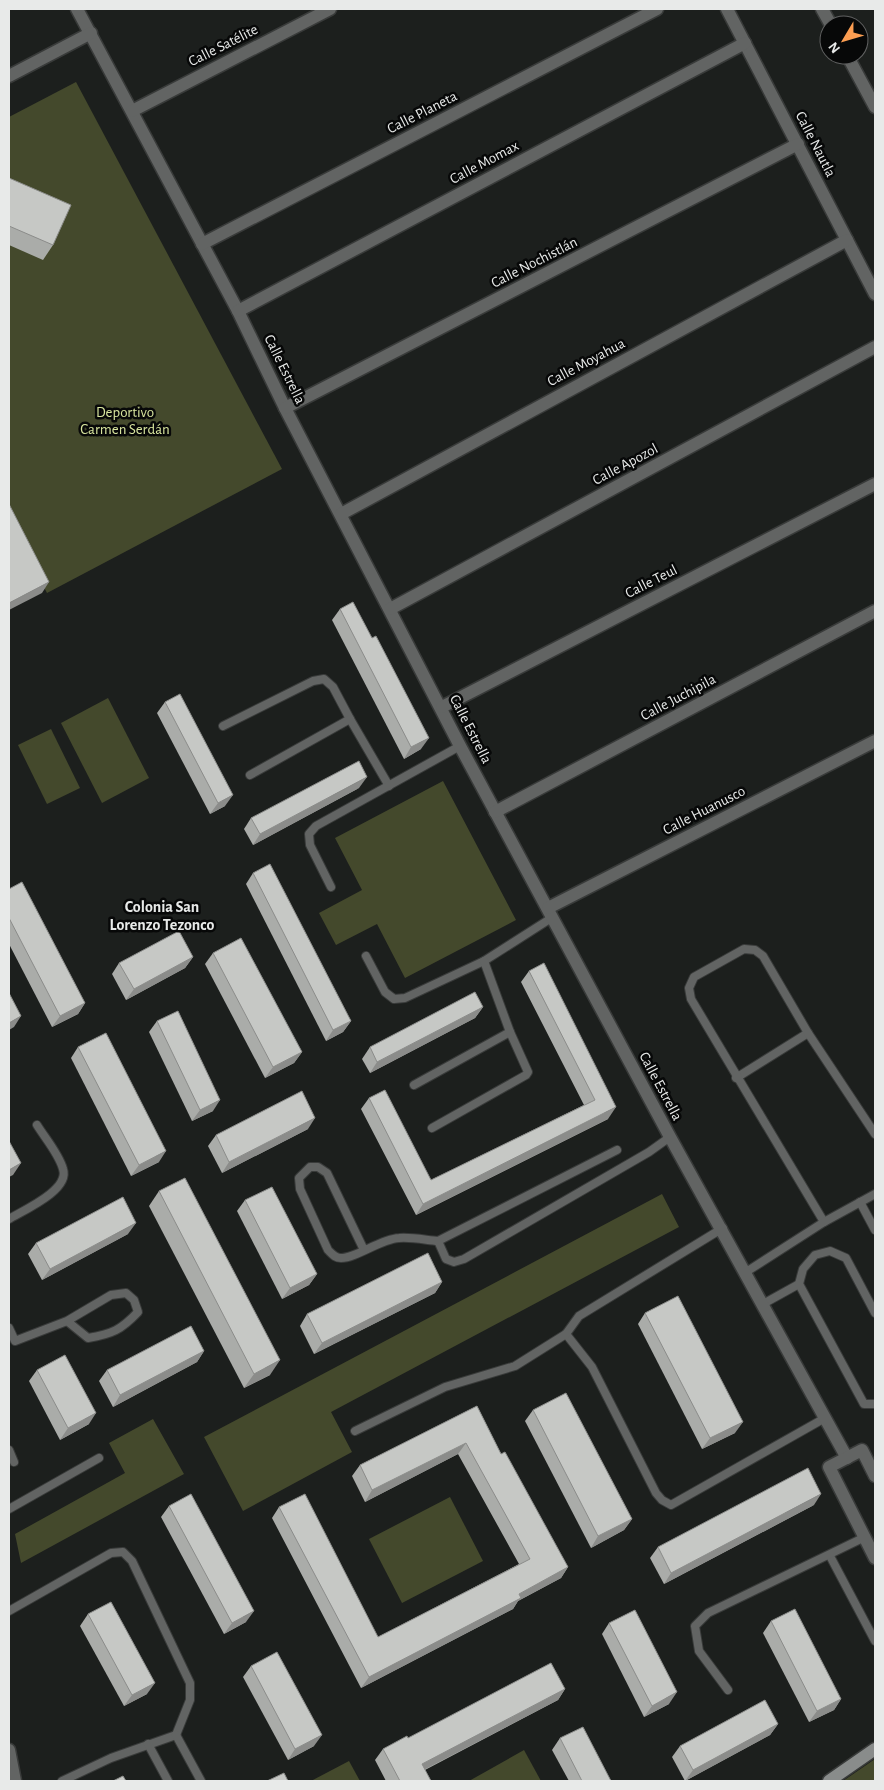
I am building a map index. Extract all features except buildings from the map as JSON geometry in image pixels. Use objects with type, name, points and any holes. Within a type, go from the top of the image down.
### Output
[{"type":"main road","points":[[828,1781],[875,1750]]},
{"type":"street","name":"Calle Estrella","points":[[77,9],[238,310],[285,408],[442,707],[460,746],[670,1137],[764,1304],[847,1458]]},
{"type":"street","name":"Calle Satélite","points":[[132,111],[330,9]]},
{"type":"street","name":"Calle Planeta","points":[[202,244],[658,9]]},
{"type":"street","name":"Calle Nautla","points":[[727,9],[875,294]]},
{"type":"street","points":[[9,76],[91,33]]},
{"type":"street","name":"Calle Momax","points":[[238,310],[745,43]]},
{"type":"street","points":[[852,65],[875,107]]},
{"type":"street","name":"Calle Nochistlán","points":[[285,408],[798,144]]},
{"type":"street","name":"Calle Moyahua","points":[[341,514],[847,240]]},
{"type":"street","name":"Calle Apozol","points":[[390,609],[875,347]]},
{"type":"street","name":"Calle Teul","points":[[442,707],[875,484]]},
{"type":"street","name":"Calle Juchipila","points":[[496,812],[875,611]]},
{"type":"street","name":"Calle Huanusco","points":[[550,913],[875,741]]},
{"type":"street","points":[[875,1476],[862,1450],[829,1467],[875,1558]]},
{"type":"street","points":[[9,1750],[15,1781]]},
{"type":"lane","points":[[224,726],[312,681],[324,680],[333,686],[389,786]]},
{"type":"lane","points":[[250,775],[350,719]]},
{"type":"lane","points":[[331,887],[310,845],[309,834],[316,826],[460,746]]},
{"type":"lane","points":[[366,956],[386,992],[394,999],[405,998],[484,961],[550,913]]},
{"type":"lane","points":[[824,1222],[736,1078],[691,999],[689,988],[694,978],[744,949],[755,950],[763,956],[808,1033],[875,1134]]},
{"type":"lane","points":[[432,1128],[526,1075],[528,1072],[510,1032],[484,961]]},
{"type":"lane","points":[[414,1085],[510,1032]]},
{"type":"lane","points":[[736,1078],[808,1033]]},
{"type":"lane","points":[[9,1219],[58,1189],[65,1178],[63,1168],[37,1125]]},
{"type":"lane","points":[[438,1241],[446,1259],[454,1262],[464,1259],[649,1152],[670,1137]]},
{"type":"lane","points":[[364,1250],[327,1173],[318,1166],[310,1167],[299,1178],[300,1188],[328,1250],[334,1256],[342,1258],[364,1250],[382,1241],[399,1238],[438,1241],[617,1150]]},
{"type":"lane","points":[[746,1272],[824,1222],[875,1194]]},
{"type":"lane","points":[[860,1202],[875,1230]]},
{"type":"lane","points":[[355,1431],[445,1387],[515,1366],[566,1334],[579,1316],[722,1228]]},
{"type":"lane","points":[[875,1314],[846,1258],[830,1251],[815,1255],[802,1269],[799,1284],[864,1404],[875,1404]]},
{"type":"lane","points":[[764,1304],[799,1284]]},
{"type":"lane","points":[[9,1348],[15,1342],[67,1321],[111,1295],[126,1293],[134,1300],[138,1312],[122,1328],[104,1336],[88,1338],[67,1321]]},
{"type":"lane","points":[[9,1328],[15,1342]]},
{"type":"lane","points":[[566,1334],[592,1367],[656,1493],[662,1500],[671,1505],[826,1418]]},
{"type":"lane","points":[[9,1450],[14,1462]]},
{"type":"lane","points":[[9,1509],[99,1458]]},
{"type":"lane","points":[[728,1690],[699,1652],[695,1626],[708,1613],[830,1556],[865,1537]]},
{"type":"lane","points":[[9,1611],[111,1553],[123,1552],[132,1560],[190,1683],[190,1700],[176,1735]]},
{"type":"lane","points":[[830,1556],[875,1641]]},
{"type":"lane","points":[[62,1781],[148,1744],[176,1735]]},
{"type":"lane","points":[[176,1735],[201,1781]]},
{"type":"lane","points":[[148,1744],[168,1781]]},
{"type":"green space","name":"Deportivo Carmen Serdán","points":[[76,82],[282,469],[47,593],[9,521],[9,117]]},
{"type":"green space","points":[[108,698],[149,778],[102,803],[61,723]]},
{"type":"green space","points":[[51,729],[80,788],[47,804],[18,745]]},
{"type":"green space","points":[[443,781],[516,920],[405,978],[377,924],[336,945],[319,913],[362,890],[335,838]]},
{"type":"green space","points":[[662,1194],[679,1227],[331,1412],[352,1452],[243,1511],[204,1437]]},
{"type":"green space","points":[[153,1419],[184,1474],[21,1563],[15,1534],[125,1473],[109,1443]]},
{"type":"green space","points":[[450,1497],[483,1561],[402,1603],[369,1539]]},
{"type":"green space","points":[[524,1750],[541,1781],[469,1781]]},
{"type":"green space","points":[[875,1759],[875,1781],[843,1781]]},
{"type":"green space","points":[[349,1761],[360,1781],[311,1781]]},
{"type":"district","name":"Colonia San Lorenzo Tezonco","points":[[162,915]]}]
